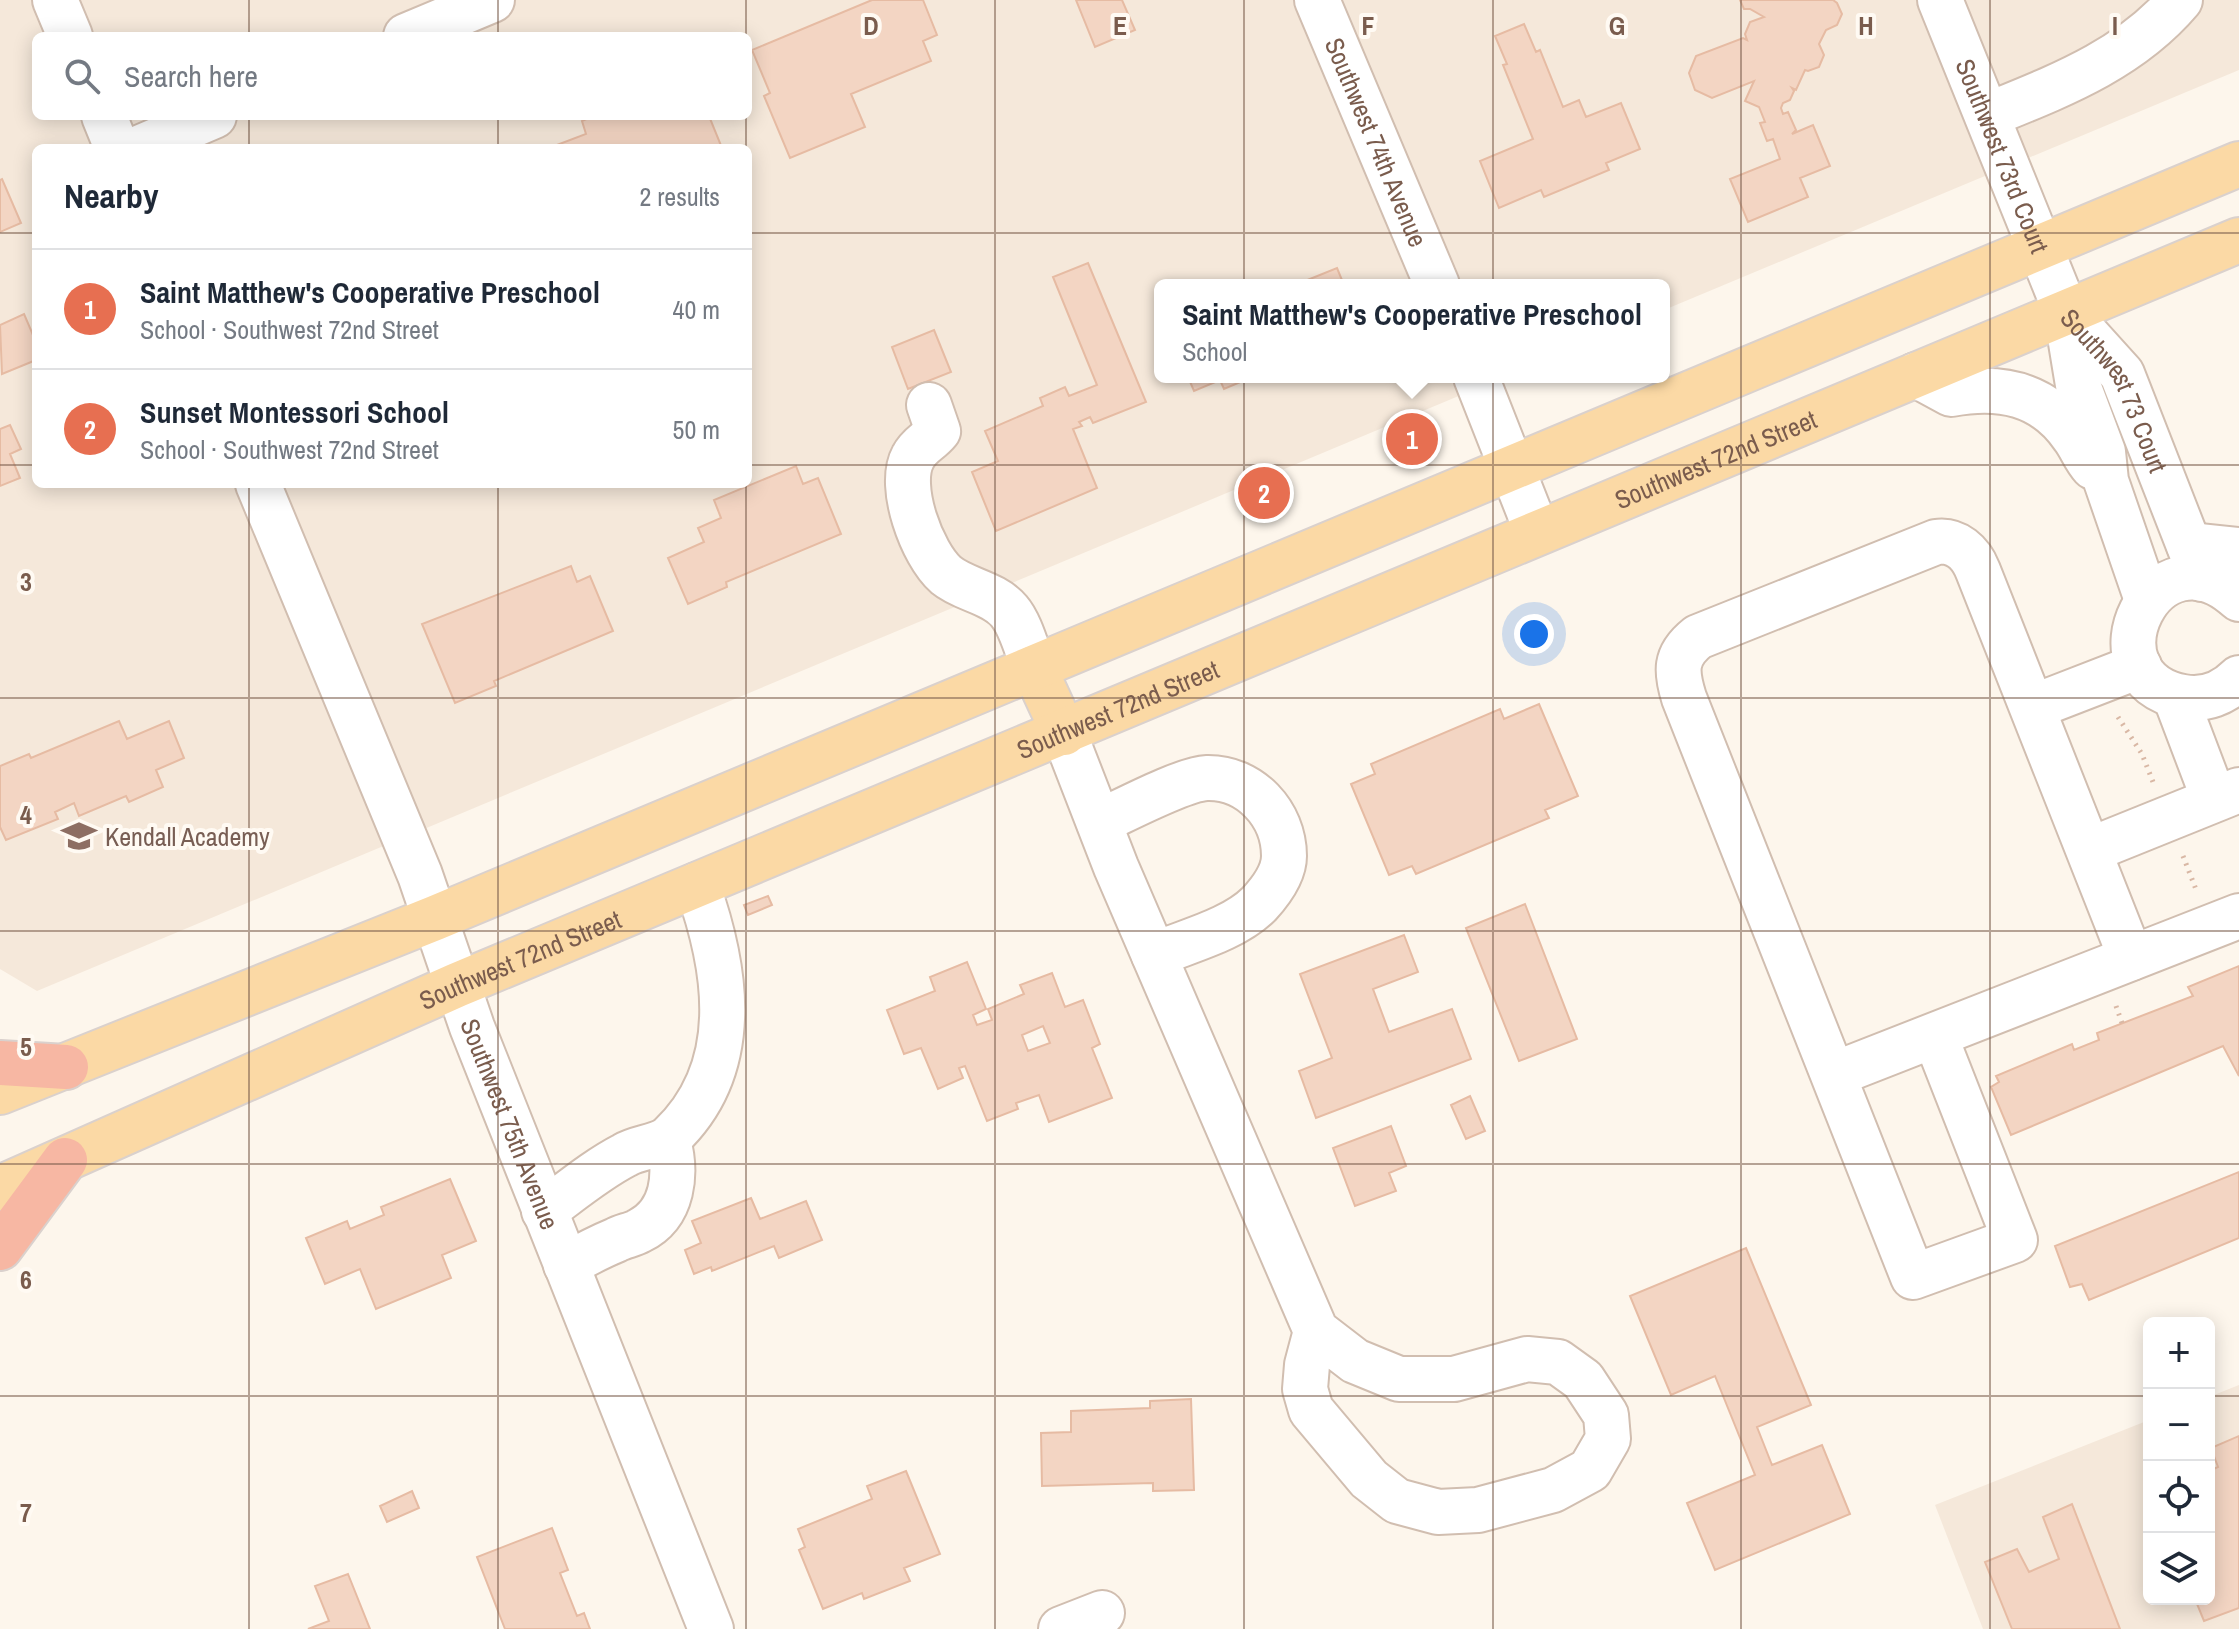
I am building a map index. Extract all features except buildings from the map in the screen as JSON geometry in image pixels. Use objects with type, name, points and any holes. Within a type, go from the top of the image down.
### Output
[{"type":"highway","points":[[0,1063],[66,1067]]},
{"type":"highway","points":[[0,1248],[65,1160]]},
{"type":"main road","points":[[0,1092],[435,918],[2239,164]]},
{"type":"main road","name":"Southwest 72nd Street","points":[[0,1188],[457,985],[2239,240]]},
{"type":"main road","points":[[1034,668],[1064,733]]},
{"type":"street","points":[[55,0],[68,32]]},
{"type":"street","points":[[416,32],[492,0]]},
{"type":"street","name":"Southwest 74th Avenue","points":[[1317,0],[1434,279]]},
{"type":"street","name":"Southwest 73rd Court","points":[[1940,0],[2066,312]]},
{"type":"street","points":[[1988,115],[2069,81],[2114,58],[2144,36],[2180,0]]},
{"type":"street","points":[[106,120],[115,144]]},
{"type":"street","points":[[148,144],[205,120]]},
{"type":"street","name":"Southwest 73 Court","points":[[2066,312],[2078,385],[2103,452],[2106,481],[2147,600]]},
{"type":"street","name":"Southwest 73 Court","points":[[2066,312],[2122,374],[2210,574]]},
{"type":"street","name":"Southwest 73 Court","points":[[1916,375],[1951,394],[1971,390],[2003,390],[2036,403],[2062,421],[2086,459],[2106,481]]},
{"type":"street","points":[[1478,383],[1537,532]]},
{"type":"street","points":[[929,405],[938,431],[919,447],[911,459],[907,478],[911,508],[931,558],[947,576],[992,598],[1009,611],[1034,668]]},
{"type":"street","name":"Southwest 75th Avenue","points":[[260,488],[415,861],[457,985],[544,1211],[711,1629]]},
{"type":"street","points":[[1935,1036],[2015,1240],[1913,1277],[1684,698],[1677,668],[1691,642],[1706,633],[1919,548],[1944,541],[1960,547],[1975,563],[2131,958]]},
{"type":"street","points":[[2239,550],[2210,574],[2172,582],[2147,600],[2133,632],[2139,666],[2148,679],[2175,696],[2193,699],[2211,696],[2228,689],[2239,678]]},
{"type":"street","points":[[2033,707],[2139,666]]},
{"type":"street","points":[[2090,850],[2227,795],[2175,696]]},
{"type":"street","points":[[1064,733],[1154,955],[1316,1331],[1355,1361],[1399,1379],[1454,1379],[1527,1359],[1558,1362],[1583,1380],[1606,1415],[1608,1439],[1590,1470],[1553,1490],[1478,1510],[1438,1512],[1397,1501],[1369,1479],[1311,1410],[1305,1389],[1307,1365],[1316,1331]]},
{"type":"street","points":[[1099,822],[1169,790],[1205,778],[1235,783],[1261,798],[1277,819],[1284,857],[1277,881],[1257,906],[1229,924],[1154,955]]},
{"type":"street","points":[[544,1211],[627,1153],[668,1140],[692,1110],[708,1081],[718,1056],[723,1031],[723,1007],[718,954],[712,926],[697,885]]},
{"type":"street","points":[[1835,1074],[2131,958],[2220,910]]},
{"type":"street","points":[[566,1265],[639,1231],[657,1219],[668,1200],[673,1180],[674,1161],[668,1140]]},
{"type":"street","points":[[1061,1629],[1102,1613]]},
{"type":"path","points":[[2115,712],[2142,754],[2158,794]]},
{"type":"path","points":[[2180,849],[2220,910]]},
{"type":"shaded area","points":[[0,0],[2239,0],[2239,70],[1670,307],[1670,279],[1154,279],[1154,383],[1490,383],[37,991],[0,969]]},
{"type":"shaded area","points":[[2239,1385],[2239,1629],[1983,1629],[1935,1505],[2143,1422],[2143,1605],[2215,1605],[2215,1395]]},
{"type":"place","name":"Saint Matthew's Cooperative Preschool","points":[[1412,439]]},
{"type":"place","name":"Sunset Montessori School","points":[[1264,493]]},
{"type":"place","name":"Kendall Academy","points":[[79,836]]}]
